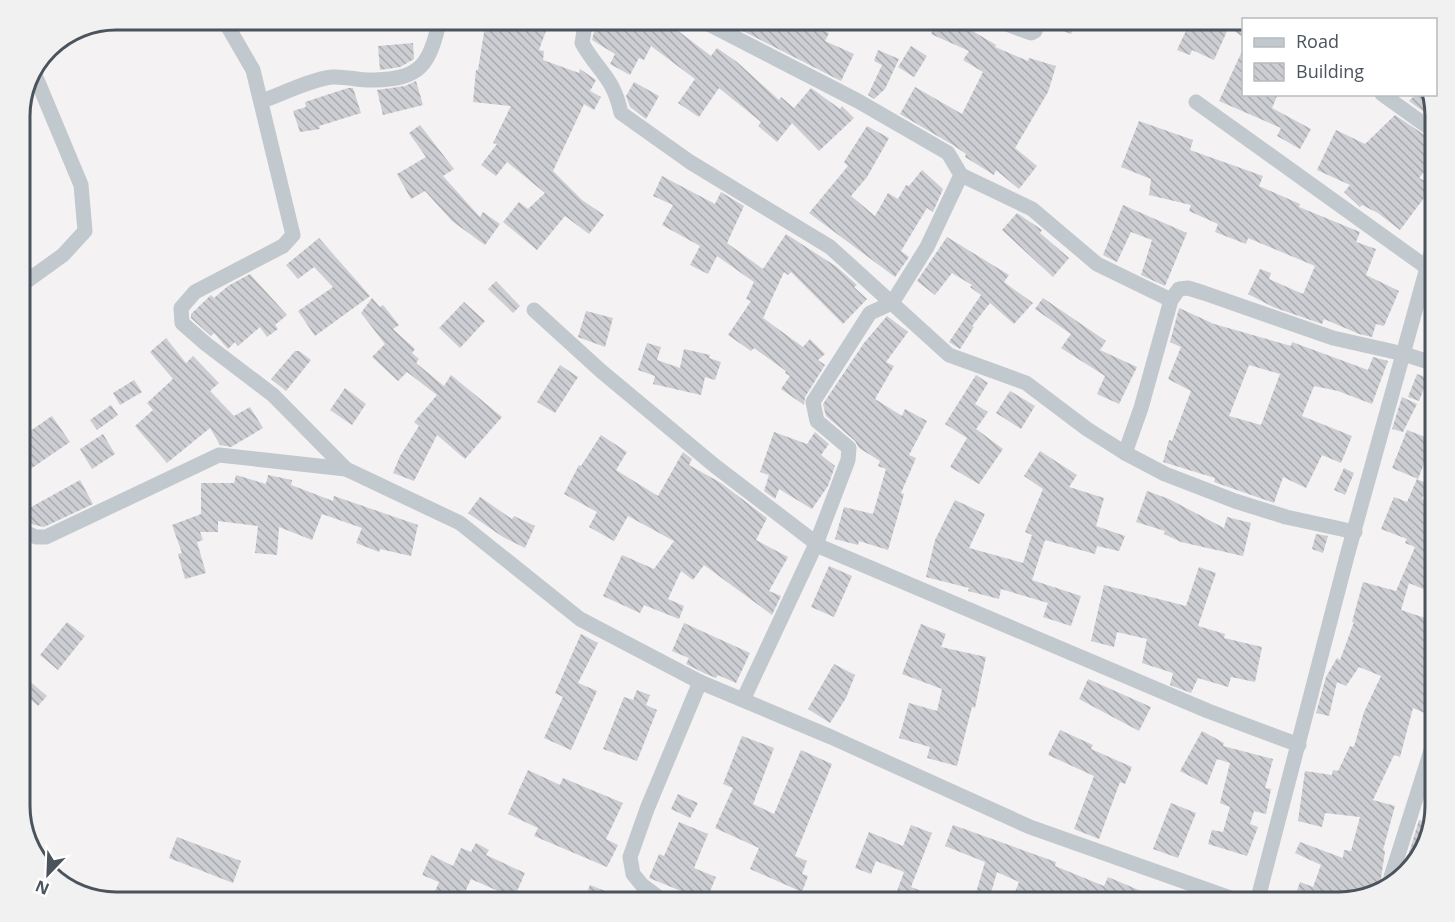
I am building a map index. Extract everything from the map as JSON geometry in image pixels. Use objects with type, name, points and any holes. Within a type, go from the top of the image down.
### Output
[{"type":"street","points":[[230,30],[253,70],[292,235],[283,246],[195,292],[181,308],[180,315],[183,322],[206,344],[273,395],[346,469]]},
{"type":"street","points":[[262,101],[332,77],[374,80],[408,75],[423,67],[437,30]]},
{"type":"street","points":[[584,30],[582,43],[590,57],[609,77],[617,95],[621,113],[690,162],[830,247],[950,355],[1026,383],[1125,453],[1165,474],[1235,501],[1286,517],[1355,532]]},
{"type":"street","points":[[720,30],[858,101],[948,153],[962,175],[1032,209],[1097,264],[1171,300]]},
{"type":"street","points":[[30,279],[63,255],[85,231],[81,185],[38,82]]},
{"type":"street","points":[[1385,96],[1425,125]]},
{"type":"street","points":[[1196,102],[1425,266]]},
{"type":"street","points":[[743,700],[816,544],[848,460],[849,448],[818,420],[813,402],[870,312],[892,303],[927,247],[962,175]]},
{"type":"street","points":[[1260,892],[1425,271]]},
{"type":"street","points":[[1125,453],[1141,408],[1171,300],[1179,289],[1188,288],[1255,309],[1333,338],[1425,361]]},
{"type":"street","points":[[534,310],[601,371],[715,466],[816,544],[1208,711],[1299,745]]},
{"type":"street","points":[[30,534],[46,537],[219,455],[346,469],[460,523],[580,619],[700,682],[1030,827],[1211,892]]},
{"type":"street","points":[[652,892],[633,874],[630,857],[647,809],[700,682]]},
{"type":"street","points":[[1392,873],[1425,772]]},
{"type":"building","points":[[484,30],[546,30],[539,50],[544,51],[543,60],[579,73],[580,69],[596,80],[590,91],[601,97],[594,110],[584,104],[553,171],[582,200],[604,215],[589,234],[565,216],[537,250],[503,222],[519,202],[528,209],[545,193],[507,162],[496,176],[481,165],[497,144],[493,143],[511,106],[473,102],[476,70],[478,70]]},
{"type":"building","points":[[594,30],[677,30],[711,56],[717,48],[737,62],[779,100],[781,97],[794,108],[811,88],[840,109],[842,106],[854,118],[819,151],[792,123],[777,142],[758,126],[761,122],[719,88],[699,117],[678,103],[695,79],[651,46],[644,60],[639,58],[630,75],[610,64],[615,54],[592,40]]},
{"type":"building","points":[[741,30],[825,30],[829,33],[825,41],[854,54],[841,81]]},
{"type":"building","points":[[933,30],[971,30],[996,45],[995,47],[1028,61],[1029,58],[1056,66],[1048,92],[1015,148],[1037,166],[1019,189],[996,170],[994,175],[965,157],[966,154],[953,145],[900,114],[915,87],[962,114],[983,72],[963,60],[969,51],[931,34]]},
{"type":"building","points":[[1061,30],[1073,30],[1071,34]]},
{"type":"building","points":[[1186,30],[1228,30],[1214,60],[1192,50],[1190,55],[1177,50]]},
{"type":"building","points":[[1233,30],[1242,30],[1242,37]]},
{"type":"building","points":[[413,43],[414,59],[400,67],[380,70],[378,46]]},
{"type":"building","points":[[911,46],[927,56],[914,77],[898,67]]},
{"type":"building","points":[[878,50],[899,59],[885,89],[874,99],[868,95],[882,65],[874,61]]},
{"type":"building","points":[[1242,51],[1242,96],[1277,96],[1272,108],[1311,129],[1300,149],[1277,136],[1281,128],[1219,101]]},
{"type":"building","points":[[416,81],[423,105],[383,115],[377,90],[405,86]]},
{"type":"building","points":[[634,82],[659,96],[646,119],[630,107],[626,96]]},
{"type":"building","points":[[353,88],[361,113],[319,126],[320,129],[300,132],[293,111],[306,107],[305,102]]},
{"type":"building","points":[[1414,96],[1422,96],[1425,112],[1409,101]]},
{"type":"building","points":[[1395,115],[1425,135],[1425,171],[1419,178],[1425,181],[1425,198],[1400,230],[1378,213],[1362,205],[1360,207],[1344,192],[1350,185],[1317,170],[1336,130],[1365,144]]},
{"type":"building","points":[[1139,121],[1193,140],[1190,150],[1263,176],[1259,186],[1300,204],[1299,207],[1360,232],[1356,242],[1376,249],[1366,275],[1399,291],[1384,326],[1376,324],[1372,337],[1359,334],[1324,319],[1322,324],[1273,307],[1248,294],[1260,269],[1271,273],[1269,279],[1303,294],[1315,266],[1248,238],[1246,244],[1215,232],[1218,224],[1189,211],[1191,205],[1149,195],[1151,179],[1121,167]]},
{"type":"building","points":[[420,125],[454,169],[443,176],[480,217],[483,212],[500,224],[485,245],[452,221],[425,191],[411,199],[397,174],[426,157],[409,133]]},
{"type":"building","points":[[867,126],[889,138],[867,177],[851,196],[875,216],[888,193],[898,199],[906,185],[909,186],[922,170],[943,189],[933,212],[927,208],[901,251],[909,257],[895,277],[809,213],[848,166],[844,162]]},
{"type":"building","points":[[662,176],[715,204],[721,192],[744,206],[727,243],[763,269],[786,234],[837,267],[857,285],[854,287],[867,299],[843,324],[791,272],[788,275],[784,272],[763,318],[803,347],[810,339],[825,354],[818,360],[825,365],[805,397],[804,405],[781,389],[790,376],[785,373],[786,371],[754,348],[751,351],[728,335],[751,301],[746,299],[754,282],[717,256],[708,274],[690,265],[700,246],[662,225],[673,205],[653,196]]},
{"type":"building","points":[[1123,205],[1187,233],[1165,286],[1141,275],[1152,240],[1131,232],[1117,262],[1103,255]]},
{"type":"building","points":[[1017,213],[1042,230],[1040,233],[1069,258],[1053,277],[1002,230]]},
{"type":"building","points":[[947,237],[1009,275],[1004,282],[1033,303],[1014,324],[990,303],[972,326],[974,327],[960,349],[949,342],[981,295],[970,287],[972,285],[952,273],[935,295],[917,281]]},
{"type":"building","points":[[319,238],[370,296],[315,336],[298,311],[333,287],[314,267],[298,279],[286,265]]},
{"type":"building","points":[[250,274],[287,315],[275,325],[278,329],[267,337],[260,327],[238,346],[235,342],[228,349],[214,333],[211,336],[191,318],[191,314],[211,295],[214,298],[228,286]]},
{"type":"building","points":[[496,281],[520,306],[513,313],[488,289]]},
{"type":"building","points":[[372,298],[380,307],[383,305],[399,325],[393,329],[415,349],[412,353],[419,359],[416,363],[444,386],[451,375],[502,417],[465,459],[437,435],[414,481],[393,473],[400,456],[419,426],[414,422],[437,395],[407,372],[398,381],[372,357],[385,344],[361,313]]},
{"type":"building","points":[[1043,298],[1106,341],[1100,350],[1137,367],[1119,404],[1097,394],[1105,376],[1061,348],[1071,334],[1035,309]]},
{"type":"building","points":[[464,302],[485,321],[460,348],[439,328]]},
{"type":"building","points":[[1179,308],[1214,324],[1291,346],[1292,342],[1368,370],[1373,357],[1388,361],[1372,404],[1338,391],[1314,386],[1302,416],[1352,436],[1341,463],[1322,455],[1306,488],[1283,477],[1274,503],[1214,482],[1215,478],[1163,462],[1169,440],[1172,441],[1191,391],[1168,379],[1181,347],[1170,342]],"holes":[[[1249,365],[1280,374],[1261,425],[1229,416]]]},
{"type":"building","points":[[586,311],[613,318],[605,347],[578,337]]},
{"type":"building","points":[[887,316],[908,332],[886,362],[894,366],[875,399],[902,416],[905,409],[927,421],[909,455],[916,458],[901,493],[904,494],[888,550],[859,541],[858,545],[835,539],[844,507],[873,514],[886,469],[878,466],[880,461],[859,448],[855,441],[826,416],[823,404],[864,343]]},
{"type":"building","points":[[166,338],[186,363],[193,356],[219,383],[210,391],[234,416],[250,407],[263,428],[231,447],[220,445],[210,428],[167,463],[135,426],[153,410],[147,403],[173,379],[150,352]]},
{"type":"building","points":[[647,343],[661,347],[657,360],[680,368],[684,349],[710,355],[709,358],[721,362],[715,380],[705,377],[701,395],[653,384],[655,376],[638,370]]},
{"type":"building","points":[[295,351],[299,351],[311,360],[286,391],[271,379]]},
{"type":"building","points":[[560,365],[578,377],[555,413],[537,402]]},
{"type":"building","points":[[1417,374],[1425,377],[1425,386],[1419,401],[1408,397]]},
{"type":"building","points":[[976,375],[988,383],[975,404],[988,412],[976,429],[1003,449],[979,484],[950,467],[967,438],[945,424]]},
{"type":"building","points":[[134,380],[142,392],[120,405],[113,393]]},
{"type":"building","points":[[345,388],[366,404],[352,425],[330,410]]},
{"type":"building","points":[[1010,391],[1035,406],[1021,429],[996,413]]},
{"type":"building","points":[[1402,397],[1417,404],[1403,432],[1392,429]]},
{"type":"building","points":[[111,405],[118,415],[97,430],[90,420]]},
{"type":"building","points":[[52,416],[70,442],[30,469],[30,431]]},
{"type":"building","points":[[1407,430],[1425,437],[1425,461],[1418,479],[1392,468]]},
{"type":"building","points":[[774,432],[807,444],[815,432],[829,444],[821,455],[835,466],[828,486],[812,509],[779,489],[775,499],[764,491],[769,475],[760,472]]},
{"type":"building","points":[[103,434],[115,454],[92,469],[80,449]]},
{"type":"building","points":[[601,435],[627,452],[616,470],[658,496],[683,452],[692,459],[689,465],[721,483],[767,518],[756,540],[788,557],[769,591],[781,596],[772,615],[704,565],[693,580],[681,571],[668,599],[684,606],[679,619],[644,605],[640,613],[603,596],[622,555],[654,569],[674,541],[628,516],[614,541],[589,527],[597,512],[564,494],[579,465],[581,466]]},
{"type":"building","points":[[1040,451],[1077,475],[1069,487],[1104,498],[1096,526],[1125,536],[1119,551],[1097,546],[1095,554],[1045,540],[1032,580],[1081,596],[1071,626],[1043,617],[1048,603],[1001,589],[999,599],[968,591],[969,588],[926,577],[935,540],[955,500],[985,514],[969,548],[1023,563],[1032,535],[1025,532],[1043,489],[1024,476]]},
{"type":"building","points":[[1344,468],[1354,473],[1345,495],[1334,490]]},
{"type":"building","points":[[236,475],[266,484],[268,475],[292,480],[291,485],[333,501],[334,496],[418,525],[411,556],[380,549],[379,552],[356,543],[362,528],[322,514],[312,540],[279,527],[277,555],[255,553],[258,526],[218,521],[218,532],[200,532],[203,540],[197,542],[206,573],[185,579],[178,554],[182,553],[172,525],[201,514],[201,483],[234,483]]},
{"type":"building","points":[[1417,479],[1425,483],[1422,499],[1425,500],[1425,590],[1409,583],[1401,610],[1425,618],[1425,713],[1413,708],[1400,757],[1394,755],[1373,800],[1395,806],[1383,850],[1385,851],[1381,881],[1350,891],[1296,892],[1300,882],[1313,887],[1321,865],[1295,853],[1300,842],[1343,858],[1344,850],[1351,851],[1360,817],[1325,813],[1322,827],[1298,821],[1305,771],[1332,775],[1333,770],[1338,771],[1350,746],[1354,747],[1364,712],[1381,676],[1359,667],[1346,686],[1337,682],[1329,716],[1316,713],[1326,677],[1337,658],[1340,660],[1354,622],[1352,622],[1363,582],[1396,591],[1415,547],[1405,543],[1407,539],[1381,529],[1394,497],[1407,502]]},
{"type":"building","points":[[80,480],[93,504],[44,527],[31,524],[30,508]]},
{"type":"building","points":[[1147,491],[1169,499],[1224,528],[1227,517],[1251,523],[1243,556],[1181,542],[1164,534],[1165,531],[1136,522]]},
{"type":"building","points":[[480,497],[512,519],[514,516],[535,526],[525,548],[503,537],[468,513]]},
{"type":"building","points":[[1316,534],[1328,536],[1323,553],[1312,549]]},
{"type":"building","points":[[829,566],[852,576],[834,617],[811,607]]},
{"type":"building","points":[[1199,567],[1216,573],[1198,626],[1225,634],[1224,638],[1262,647],[1255,682],[1231,677],[1228,687],[1198,678],[1191,693],[1170,685],[1173,673],[1142,663],[1147,639],[1117,632],[1114,647],[1091,641],[1104,585],[1186,606]]},
{"type":"building","points":[[67,622],[85,636],[58,670],[40,655]]},
{"type":"building","points":[[684,623],[750,653],[736,683],[718,675],[716,678],[686,664],[689,658],[672,651]]},
{"type":"building","points":[[921,624],[946,634],[941,647],[986,657],[975,708],[972,707],[957,766],[927,758],[930,747],[899,738],[909,703],[937,711],[942,689],[902,674]]},
{"type":"building","points":[[581,634],[598,643],[578,683],[597,691],[571,750],[544,738],[563,697],[555,693]]},
{"type":"building","points":[[834,664],[855,675],[846,698],[830,723],[808,709]]},
{"type":"building","points":[[1088,679],[1151,707],[1139,731],[1079,699]]},
{"type":"building","points":[[30,682],[47,696],[38,706],[30,699]]},
{"type":"building","points":[[637,690],[650,695],[646,705],[657,710],[637,761],[603,749],[624,697],[633,700]]},
{"type":"building","points":[[1060,730],[1093,745],[1091,749],[1132,767],[1125,784],[1120,782],[1099,839],[1074,829],[1094,776],[1048,755]]},
{"type":"building","points":[[1202,731],[1224,743],[1223,746],[1273,759],[1265,788],[1271,789],[1266,814],[1254,811],[1250,824],[1258,827],[1247,856],[1208,844],[1212,830],[1223,832],[1230,807],[1220,803],[1230,763],[1217,759],[1207,785],[1180,771]]},
{"type":"building","points":[[742,736],[774,748],[753,804],[774,814],[801,750],[832,764],[795,856],[807,861],[802,874],[808,876],[802,892],[750,869],[759,848],[715,828],[733,788],[723,784]]},
{"type":"building","points":[[528,770],[560,785],[563,778],[623,803],[606,839],[618,845],[607,867],[534,836],[538,828],[508,814]]},
{"type":"building","points":[[678,794],[698,803],[690,818],[671,809]]},
{"type":"building","points":[[1171,803],[1196,813],[1178,858],[1153,849]]},
{"type":"building","points":[[1419,820],[1423,821],[1416,844],[1407,858]]},
{"type":"building","points":[[679,822],[708,834],[694,868],[716,877],[710,892],[684,892],[649,878],[659,854],[664,856]]},
{"type":"building","points":[[911,825],[932,833],[911,887],[924,892],[897,892],[904,872],[876,861],[871,874],[855,868],[869,832],[903,846]]},
{"type":"building","points":[[953,825],[1056,862],[1055,866],[1104,886],[1108,877],[1141,891],[1015,892],[1019,882],[997,872],[991,892],[976,892],[985,862],[945,846]]},
{"type":"building","points":[[177,837],[241,861],[233,883],[169,858]]},
{"type":"building","points":[[476,843],[489,850],[486,855],[525,873],[517,892],[500,892],[471,879],[465,892],[435,892],[439,882],[422,875],[431,855],[453,866],[461,848],[471,852]]},
{"type":"building","points":[[590,885],[608,892],[587,892]]}]
